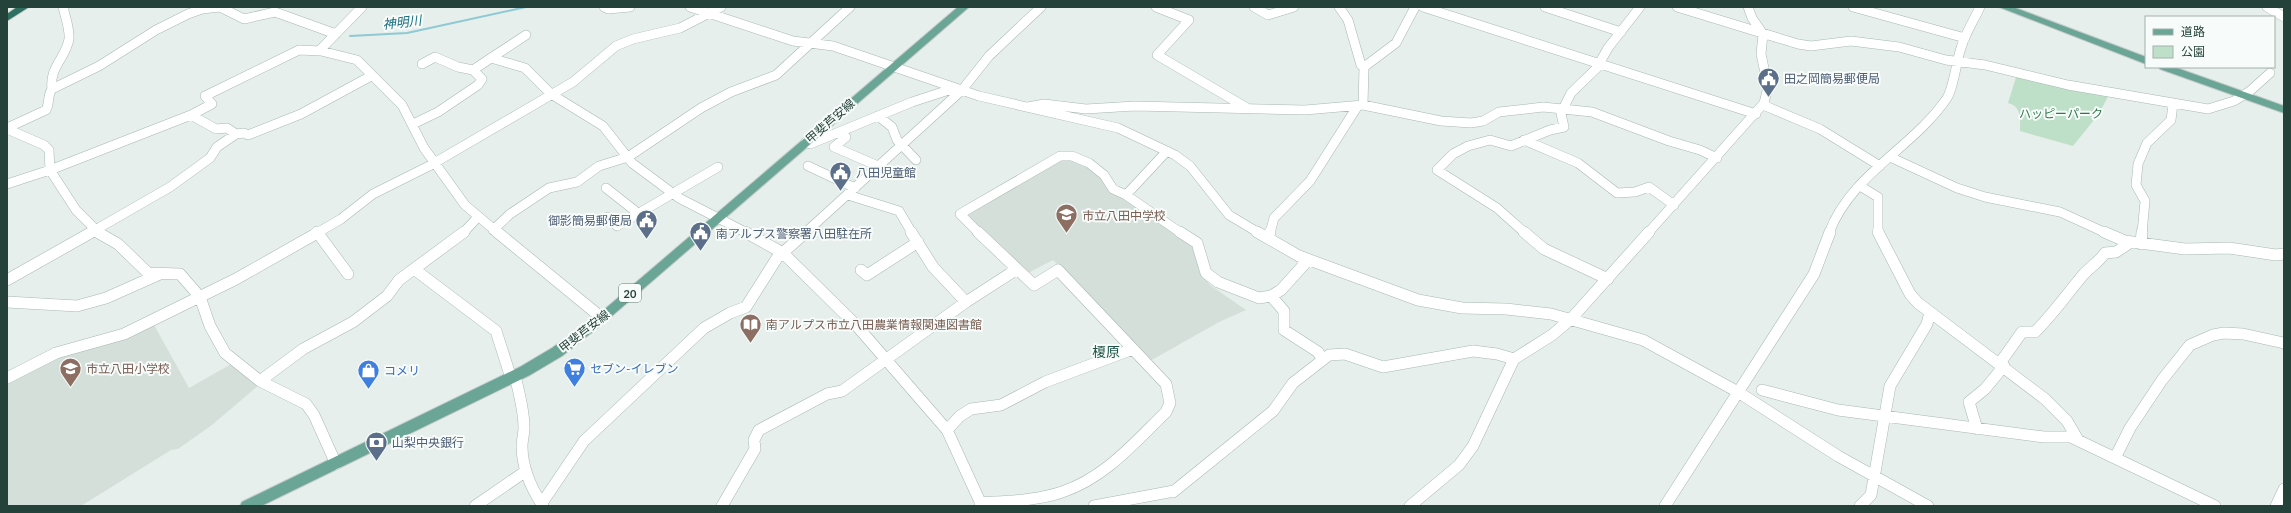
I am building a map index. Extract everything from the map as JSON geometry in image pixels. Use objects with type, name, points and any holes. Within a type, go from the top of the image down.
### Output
[{"type":"highway","points":[[7,13],[17,7]]},
{"type":"highway","points":[[7,18],[24,7]]},
{"type":"main road","name":"甲斐芦安線","points":[[247,506],[513,377],[557,352],[602,318],[964,7]]},
{"type":"main road","points":[[2004,7],[2145,61]]},
{"type":"main road","points":[[2167,68],[2284,110]]},
{"type":"street","points":[[52,89],[51,81],[55,66],[66,50],[69,37],[63,7]]},
{"type":"street","points":[[7,128],[46,110],[49,105],[48,95],[52,89],[98,66],[177,19],[208,8],[216,7],[229,9],[244,19],[278,12],[302,23],[336,34]]},
{"type":"street","points":[[319,51],[362,7]]},
{"type":"street","points":[[604,7],[608,9],[630,7]]},
{"type":"street","points":[[690,7],[793,41],[833,46],[959,89],[1028,108],[1118,128],[1167,151],[1190,166],[1229,215],[1308,260],[1418,300],[1462,308],[1532,311],[1571,319],[1643,340],[1738,392],[1874,477],[1928,506]]},
{"type":"street","points":[[7,378],[56,353],[124,334],[258,267],[341,219],[373,194],[429,166],[433,162],[584,74],[616,46],[624,42],[680,28],[721,7]]},
{"type":"street","points":[[494,230],[510,214],[549,188],[576,182],[599,166],[628,157],[701,108],[731,92],[776,75],[850,7]]},
{"type":"street","points":[[414,269],[496,332],[522,405],[524,428],[522,447],[530,486],[542,505],[584,441],[683,346],[704,328],[730,313],[746,307],[777,258],[852,191],[959,89],[986,57],[1041,7]]},
{"type":"street","points":[[1156,7],[1188,20],[1156,55],[1249,109]]},
{"type":"street","points":[[1254,7],[1268,15],[1279,9],[1294,7]]},
{"type":"street","points":[[1268,238],[1274,218],[1310,180],[1360,106],[1364,67],[1361,65],[1348,20],[1339,7]]},
{"type":"street","points":[[1364,67],[1396,43],[1415,7]]},
{"type":"street","points":[[1423,7],[1756,114]]},
{"type":"street","points":[[1546,7],[1622,32]]},
{"type":"street","points":[[1608,279],[1544,248],[1497,208],[1437,170],[1452,154],[1468,146],[1490,140],[1511,146],[1524,140],[1564,127],[1562,109],[1571,93],[1600,64],[1640,7]]},
{"type":"street","points":[[1677,7],[1811,46],[1837,41],[1867,42],[1899,47],[1958,62],[2173,104],[2217,109],[2227,106],[2270,73]]},
{"type":"street","points":[[1410,506],[1458,465],[1473,446],[1514,359],[1552,335],[1571,319],[1763,105],[1768,95],[1768,86],[1761,54],[1763,32],[1752,18],[1748,7]]},
{"type":"street","points":[[1853,7],[1965,38]]},
{"type":"street","points":[[1665,506],[1814,274],[1832,225],[1850,196],[1927,123],[1948,97],[1965,38],[1980,7]]},
{"type":"street","points":[[2267,7],[2283,15]]},
{"type":"street","points":[[422,64],[435,57],[462,69],[473,70],[526,34]]},
{"type":"street","points":[[7,184],[50,170],[191,115],[212,104],[205,96],[299,50],[319,51],[357,60],[371,76],[402,105],[433,162],[465,205],[602,318]]},
{"type":"street","points":[[491,58],[526,68],[550,94],[603,126],[632,162],[672,194],[735,226],[783,253],[856,325],[947,430],[981,504],[1037,498],[1064,491],[1077,485],[1111,464],[1166,412],[1170,403],[1166,384],[1058,270],[1034,285],[960,214],[1060,156],[1068,154],[1075,155],[1105,175],[1110,185],[1196,243],[1206,273],[1218,282],[1259,298],[1271,296],[1281,290],[1308,260]]},
{"type":"street","points":[[413,124],[438,112],[478,85],[482,79],[473,70]]},
{"type":"street","points":[[7,280],[170,187],[210,158],[217,147],[236,134],[244,133],[248,135],[301,114],[371,76]]},
{"type":"street","points":[[806,142],[810,144],[878,116],[959,89]]},
{"type":"street","points":[[1028,108],[1042,103],[1086,109],[1123,106],[1305,110],[1335,106],[1360,106],[1441,121],[1470,123],[1483,121],[1499,112],[1543,107],[1592,112],[1669,141],[1700,150],[1717,158]]},
{"type":"street","points":[[2136,243],[2145,201],[2136,185],[2138,164],[2147,143],[2171,120],[2173,104]]},
{"type":"street","points":[[1763,105],[1820,129],[1880,166]]},
{"type":"street","points":[[191,115],[216,129],[227,128],[236,134]]},
{"type":"street","points":[[878,116],[892,128],[901,144],[912,153],[916,160]]},
{"type":"street","points":[[7,128],[44,144],[49,150],[51,158],[50,170],[76,210],[96,230],[118,244],[148,273],[180,274],[200,297],[210,326],[225,353],[260,381],[306,404],[317,421],[336,464]]},
{"type":"street","points":[[837,133],[846,137],[834,148],[878,166]]},
{"type":"street","points":[[1524,140],[1578,163],[1617,193],[1635,192],[1649,187],[1674,205]]},
{"type":"street","points":[[1126,195],[1167,151]]},
{"type":"street","points":[[1890,157],[1957,188],[1985,197],[2060,212],[2136,243],[2185,249],[2229,248],[2276,255],[2284,254]]},
{"type":"street","points":[[808,166],[852,191],[899,211],[933,267],[966,302]]},
{"type":"street","points":[[608,217],[617,226],[718,167]]},
{"type":"street","points":[[1860,186],[1878,197],[1878,235],[1910,294],[1930,312],[2002,364],[2052,403],[2063,416],[2078,440]]},
{"type":"street","points":[[606,188],[639,214]]},
{"type":"street","points":[[260,381],[303,349],[353,322],[372,308],[387,296],[399,280],[463,232],[478,217]]},
{"type":"street","points":[[317,232],[348,274]]},
{"type":"street","points":[[861,270],[867,275],[918,242]]},
{"type":"street","points":[[1977,428],[1970,402],[1985,389],[2022,332],[2035,332],[2049,318],[2085,273],[2097,264],[2104,253],[2116,252],[2136,243]]},
{"type":"street","points":[[722,506],[755,449],[754,440],[759,430],[827,394],[842,391],[966,302],[1017,269]]},
{"type":"street","points":[[7,302],[77,306],[112,296],[162,273]]},
{"type":"street","points":[[1271,296],[1284,312],[1284,330],[1318,352],[1322,359]]},
{"type":"street","points":[[1860,506],[1871,495],[1890,386],[1927,324],[1930,312]]},
{"type":"street","points":[[2115,458],[2130,428],[2162,380],[2169,374],[2179,357],[2190,345],[2223,332],[2236,332],[2284,343]]},
{"type":"street","points":[[947,430],[960,416],[971,409],[1001,405],[1045,382],[1133,349]]},
{"type":"street","points":[[1094,506],[1174,491],[1273,411],[1293,383],[1322,359],[1334,354],[1345,354],[1383,367],[1473,351],[1497,354],[1514,359]]},
{"type":"street","points":[[1762,390],[1838,410],[2044,438],[2062,436],[2078,440],[2201,503],[2215,506]]},
{"type":"street","points":[[475,506],[526,470]]},
{"type":"street","points":[[2276,506],[2284,489]]},
{"type":"shaded area","points":[[1068,157],[1073,157],[1103,177],[1106,186],[1121,197],[1128,199],[1197,248],[1199,272],[1210,285],[1246,310],[1219,322],[1150,361],[1053,260],[1026,274],[965,214]]},
{"type":"shaded area","points":[[153,323],[189,388],[233,363],[260,384],[212,425],[178,449],[171,450],[81,506],[7,506],[7,379],[45,359]]},
{"type":"green space","name":"ハッピーパーク","points":[[2017,74],[2109,95],[2098,115],[2073,146],[2020,131],[2020,117],[2018,110],[2016,107],[2008,103]]},
{"type":"waterway","name":"神明川","points":[[350,36],[407,33],[526,7]]},
{"type":"place","name":"田之岡簡易郵便局","points":[[1768,98]]},
{"type":"place","name":"八田児童館","points":[[840,192]]},
{"type":"place","name":"市立八田中学校","points":[[1066,234]]},
{"type":"place","name":"御影簡易郵便局","points":[[647,240]]},
{"type":"place","name":"南アルプス警察署八田駐在所","points":[[701,252]]},
{"type":"place","name":"南アルプス市立八田農業情報関連図書館","points":[[751,344]]},
{"type":"place","name":"市立八田小学校","points":[[71,388]]},
{"type":"place","name":"セブン-イレブン","points":[[574,388]]},
{"type":"place","name":"コメリ","points":[[369,390]]},
{"type":"place","name":"山梨中央銀行","points":[[376,462]]},
{"type":"district","name":"榎原","points":[[1106,351]]}]
